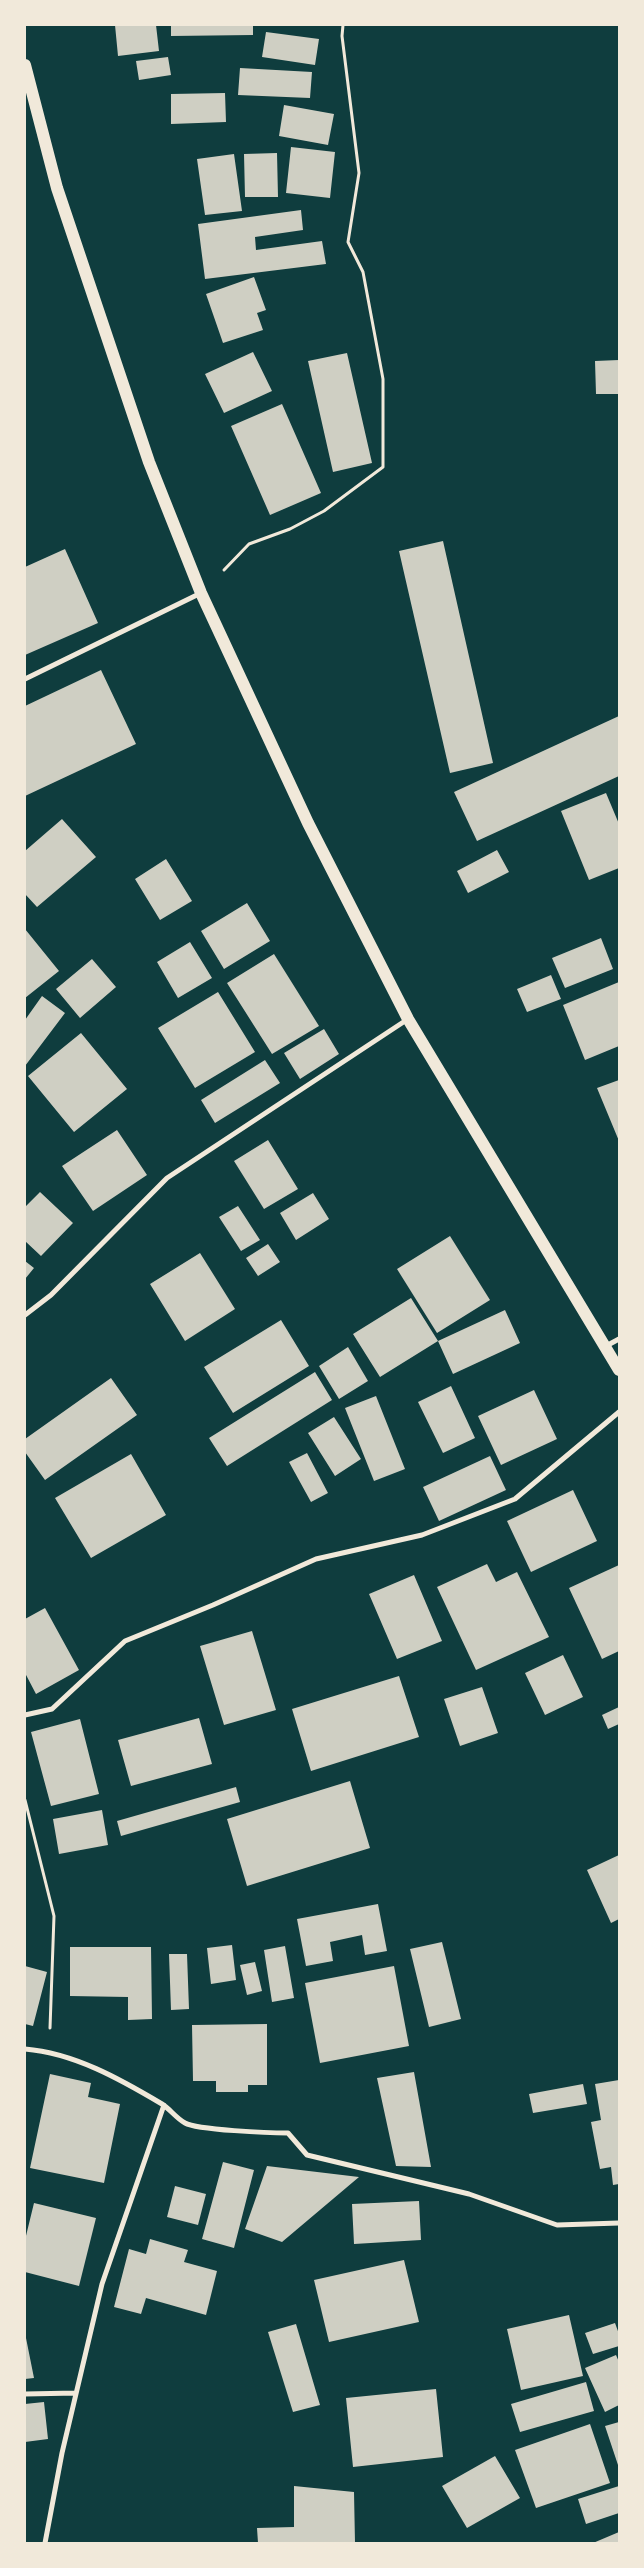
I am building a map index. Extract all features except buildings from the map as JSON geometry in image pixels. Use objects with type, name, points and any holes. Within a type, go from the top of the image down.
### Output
[{"type":"main road","points":[[25,65],[57,188],[149,462],[201,593],[308,823],[408,1019],[619,1370]]},
{"type":"street","points":[[25,679],[201,593]]},
{"type":"street","points":[[25,1315],[51,1295],[167,1178],[408,1019]]},
{"type":"street","points":[[605,1347],[619,1339]]},
{"type":"street","points":[[25,1715],[52,1709],[125,1641],[213,1605],[316,1559],[422,1535],[515,1499],[619,1412]]},
{"type":"street","points":[[25,2048],[48,2051],[88,2065],[164,2105],[186,2124],[258,2132],[288,2133],[307,2156],[469,2194],[557,2225],[619,2223]]},
{"type":"street","points":[[45,2543],[62,2453],[102,2284],[164,2105]]},
{"type":"street","points":[[25,2394],[76,2393]]},
{"type":"path","points":[[201,593],[249,544],[290,529],[324,511],[383,467],[383,379],[363,272],[348,242],[359,173],[342,36],[344,25]]},
{"type":"path","points":[[25,1800],[54,1916],[48,2051]]}]
